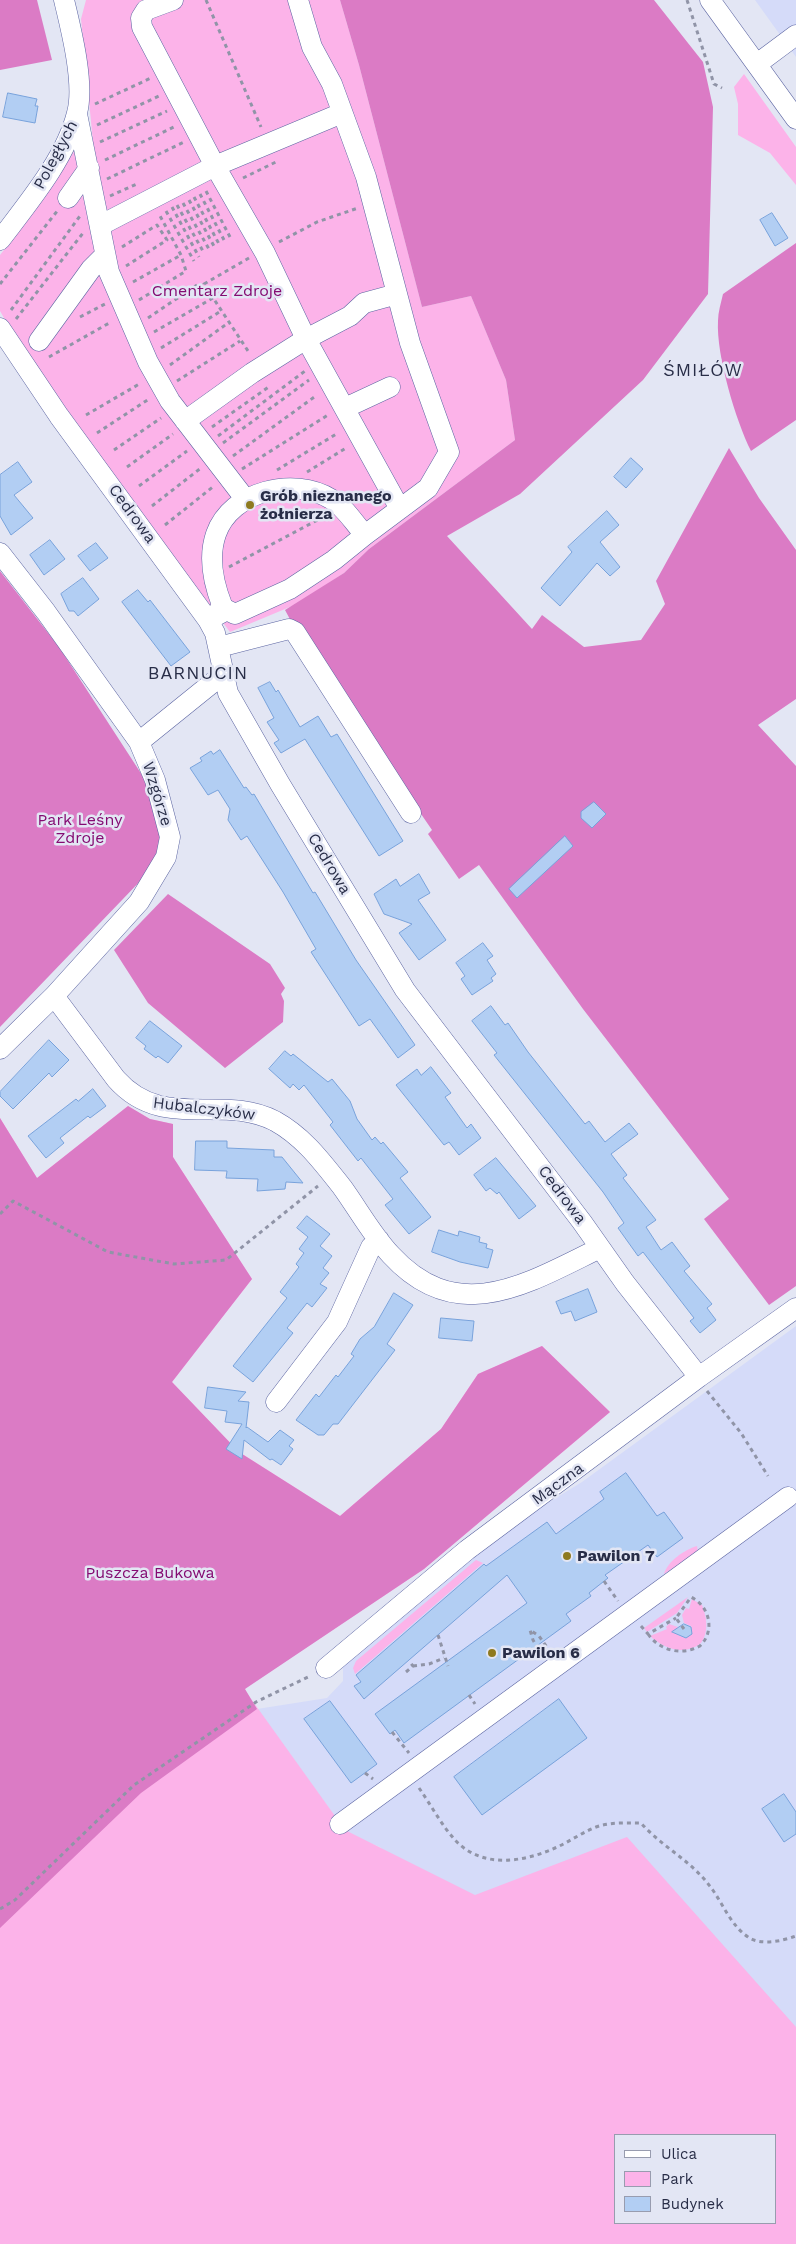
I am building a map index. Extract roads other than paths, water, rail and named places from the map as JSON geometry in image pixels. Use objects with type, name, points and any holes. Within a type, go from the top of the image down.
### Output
[{"type":"street","name":"Poległych","points":[[0,240],[43,183],[85,143],[77,68],[64,0]]},
{"type":"street","points":[[173,0],[149,7],[143,13],[140,22],[186,112],[178,184]]},
{"type":"street","points":[[212,618],[227,610],[235,614],[290,589],[334,560],[428,488],[450,452],[410,343],[366,177],[332,84],[312,48],[298,0]]},
{"type":"street","points":[[710,0],[796,119]]},
{"type":"street","points":[[757,64],[796,35]]},
{"type":"street","points":[[99,216],[342,113]]},
{"type":"street","points":[[68,198],[85,143]]},
{"type":"street","points":[[85,143],[105,255],[127,314],[164,390],[246,500]]},
{"type":"street","points":[[178,184],[226,185],[263,250],[306,339],[400,510]]},
{"type":"street","points":[[43,350],[91,269],[105,255]]},
{"type":"street","points":[[204,446],[261,367],[306,339],[350,316],[368,302],[397,294]]},
{"type":"street","name":"Cedrowa","points":[[8,324],[59,416],[212,618],[219,647],[222,675],[228,693],[280,784],[406,990],[699,1377]]},
{"type":"street","points":[[353,423],[390,387]]},
{"type":"street","points":[[212,618],[222,605],[213,575],[214,543],[219,527],[224,519],[246,500],[272,490],[302,488],[330,498],[365,535]]},
{"type":"street","name":"Wzgórze","points":[[0,553],[46,612],[139,742],[155,780],[170,837],[166,857],[139,902],[54,996],[0,1049]]},
{"type":"street","points":[[219,647],[289,629],[295,632],[411,813]]},
{"type":"street","points":[[139,742],[222,675]]},
{"type":"street","name":"Hubalczyków","points":[[54,996],[116,1079],[126,1090],[139,1099],[154,1106],[169,1108],[240,1111],[274,1121],[308,1144],[390,1254],[419,1279],[438,1288],[484,1294],[506,1291],[531,1282],[600,1248]]},
{"type":"street","points":[[276,1402],[337,1322],[371,1247],[379,1240]]},
{"type":"street","name":"Mączna","points":[[326,1668],[467,1550],[635,1427],[699,1377],[796,1308]]},
{"type":"street","points":[[340,1824],[676,1578],[793,1498]]},
{"type":"place","name":"Grób nieznanego żołnierza","points":[[250,505]]},
{"type":"place","name":"Pawilon 7","points":[[567,1556]]},
{"type":"place","name":"Pawilon 6","points":[[492,1653]]},
{"type":"district","name":"ŚMIŁÓW","points":[[703,371]]},
{"type":"district","name":"BARNUCIN","points":[[198,674]]},
{"type":"park label","name":"Cmentarz Zdroje","points":[[217,291]]},
{"type":"park label","name":"Park Leśny Zdroje","points":[[80,829]]},
{"type":"park label","name":"Puszcza Bukowa","points":[[150,1573]]}]
